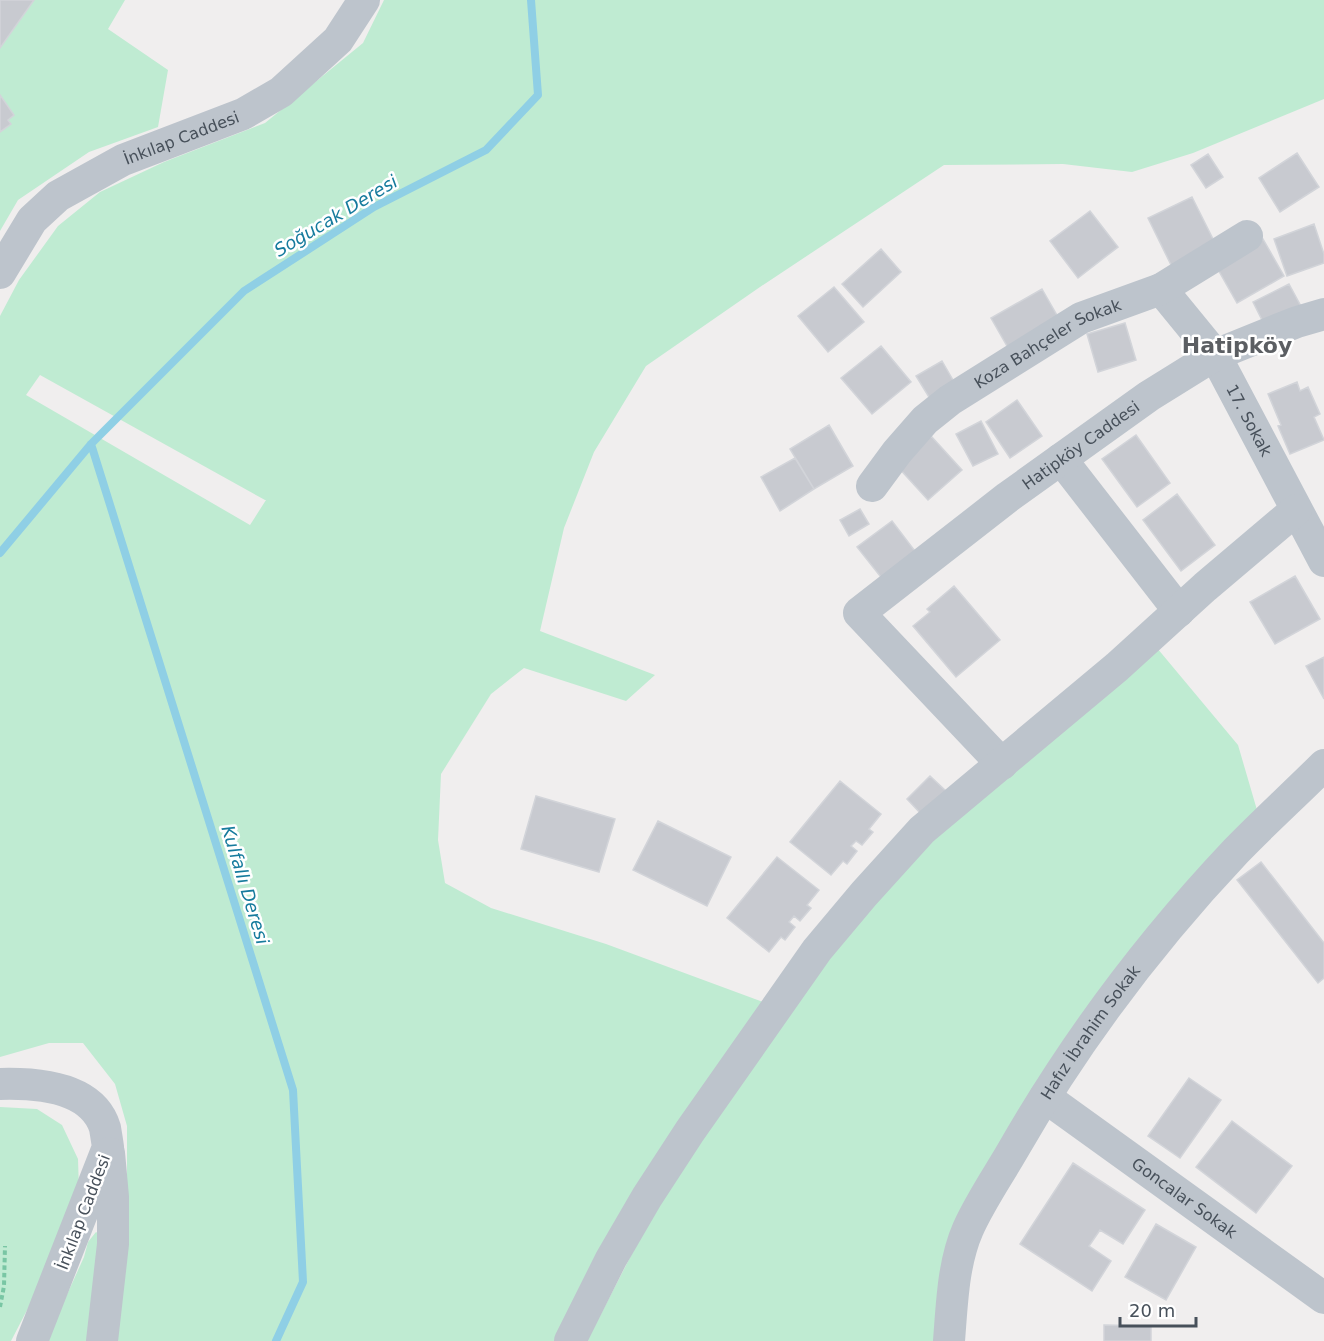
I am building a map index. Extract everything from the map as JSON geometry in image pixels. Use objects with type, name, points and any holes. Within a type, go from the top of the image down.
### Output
[{"type":"street","name":"İnkılap Caddesi","points":[[0,273],[32,220],[57,196],[123,160],[243,114],[281,92],[338,40],[364,0]]},
{"type":"street","name":"Koza Bahçeler Sokak","points":[[872,486],[918,428],[950,400],[1081,318],[1161,289],[1246,236]]},
{"type":"street","name":"17. Sokak","points":[[1161,289],[1215,356],[1324,561]]},
{"type":"street","name":"Hatipköy Caddesi","points":[[1002,764],[859,613],[1008,497],[1149,396],[1215,356],[1297,322],[1324,314]]},
{"type":"street","points":[[1061,459],[1179,611]]},
{"type":"street","points":[[570,1341],[611,1259],[647,1197],[696,1122],[817,950],[864,894],[922,830],[1117,667],[1296,510]]},
{"type":"street","name":"Hafız İbrahim Sokak","points":[[949,1341],[953,1293],[968,1229],[1077,1046],[1143,958],[1237,850],[1322,774]]},
{"type":"street","name":"İnkılap Caddesi","points":[[0,1084],[46,1087],[74,1094],[98,1114],[104,1127],[108,1146],[32,1341]]},
{"type":"street","name":"Goncalar Sokak","points":[[1045,1097],[1324,1298]]},
{"type":"street","points":[[102,1341],[113,1244],[113,1197],[108,1146]]},
{"type":"path","points":[[0,1308],[4,1286],[5,1246]]},
{"type":"green space","points":[[0,0],[125,0],[108,29],[168,70],[158,127],[89,152],[18,200],[0,231]]},
{"type":"green space","points":[[384,0],[1324,0],[1324,99],[1193,153],[1132,172],[1063,164],[944,165],[646,366],[594,452],[564,528],[540,631],[655,675],[626,701],[524,668],[491,694],[441,774],[438,840],[445,883],[491,908],[606,944],[763,1002],[613,1229],[554,1341],[116,1341],[127,1255],[127,1126],[115,1084],[83,1043],[49,1043],[0,1057],[0,316],[19,280],[58,226],[100,192],[164,162],[265,123],[363,43]],"holes":[[[40,375],[265,500],[250,525],[26,395]]]},
{"type":"green space","points":[[1157,648],[1238,745],[1257,810],[1029,1101],[937,1341],[587,1341],[656,1207],[743,1075],[849,933],[935,835]]},
{"type":"green space","points":[[0,1107],[37,1109],[62,1125],[78,1159],[79,1190],[40,1285],[11,1341],[0,1341]]},
{"type":"green space","points":[[96,1232],[103,1237],[92,1341],[46,1341],[84,1257],[88,1242]]},
{"type":"building","points":[[0,0],[34,0],[0,48]]},
{"type":"building","points":[[0,95],[14,115],[8,120],[11,124],[0,132]]},
{"type":"building","points":[[1297,153],[1319,187],[1280,212],[1259,178]]},
{"type":"building","points":[[1208,154],[1223,177],[1206,188],[1191,165]]},
{"type":"building","points":[[1192,197],[1217,247],[1173,269],[1148,218]]},
{"type":"building","points":[[1090,211],[1118,247],[1078,278],[1050,241]]},
{"type":"building","points":[[1314,224],[1324,254],[1324,263],[1287,276],[1274,239]]},
{"type":"building","points":[[1263,239],[1284,276],[1237,303],[1216,266]]},
{"type":"building","points":[[881,249],[901,272],[863,307],[842,284]]},
{"type":"building","points":[[1289,284],[1303,310],[1266,328],[1253,302]]},
{"type":"building","points":[[834,287],[864,322],[828,352],[798,316]]},
{"type":"building","points":[[1042,289],[1062,324],[1011,353],[991,318]]},
{"type":"building","points":[[1125,323],[1136,360],[1098,372],[1087,334]]},
{"type":"building","points":[[881,346],[911,382],[872,414],[841,378]]},
{"type":"building","points":[[942,361],[957,387],[932,402],[916,376]]},
{"type":"building","points":[[1297,382],[1300,391],[1308,387],[1320,414],[1314,417],[1324,440],[1290,454],[1268,394]]},
{"type":"building","points":[[1017,400],[1042,436],[1010,458],[986,422]]},
{"type":"building","points":[[981,421],[998,454],[973,466],[956,434]]},
{"type":"building","points":[[829,425],[853,466],[814,489],[790,449]]},
{"type":"building","points":[[1136,435],[1170,483],[1137,507],[1102,459]]},
{"type":"building","points":[[931,436],[962,470],[928,500],[897,466]]},
{"type":"building","points":[[795,458],[814,489],[780,511],[761,477]]},
{"type":"building","points":[[1177,494],[1215,545],[1181,571],[1143,520]]},
{"type":"building","points":[[860,509],[869,524],[849,536],[840,520]]},
{"type":"building","points":[[892,521],[918,555],[884,581],[857,547]]},
{"type":"building","points":[[1295,576],[1320,619],[1275,644],[1250,602]]},
{"type":"building","points":[[954,586],[1000,640],[956,677],[913,626],[930,612],[927,609]]},
{"type":"building","points":[[1324,657],[1324,699],[1306,666]]},
{"type":"building","points":[[930,776],[946,791],[922,815],[907,799]]},
{"type":"building","points":[[840,781],[881,814],[869,829],[873,832],[862,845],[856,841],[851,846],[857,851],[847,864],[843,861],[831,875],[790,842]]},
{"type":"building","points":[[536,796],[615,819],[599,872],[521,849]]},
{"type":"building","points":[[658,821],[731,857],[707,906],[633,870]]},
{"type":"building","points":[[777,857],[819,890],[807,905],[811,908],[800,921],[794,916],[789,922],[795,927],[785,940],[781,937],[769,952],[727,918]]},
{"type":"building","points":[[1261,862],[1324,943],[1324,978],[1318,983],[1237,880]]},
{"type":"building","points":[[1189,1078],[1221,1100],[1180,1158],[1148,1136]]},
{"type":"building","points":[[1232,1121],[1292,1166],[1256,1213],[1196,1167]]},
{"type":"building","points":[[1073,1163],[1145,1210],[1123,1244],[1100,1230],[1089,1246],[1111,1261],[1092,1291],[1020,1244]]},
{"type":"building","points":[[1156,1224],[1196,1247],[1166,1300],[1125,1277]]},
{"type":"building","points":[[1104,1325],[1151,1326],[1151,1341],[1104,1341]]},
{"type":"waterway","name":"Soğucak Deresi","points":[[0,553],[91,444],[244,291],[374,207],[486,150],[538,95],[531,0]]},
{"type":"waterway","name":"Kulfallı Deresi","points":[[91,444],[293,1090],[303,1282],[276,1341]]},
{"type":"district","name":"Hatipköy","points":[[1237,345]]}]
